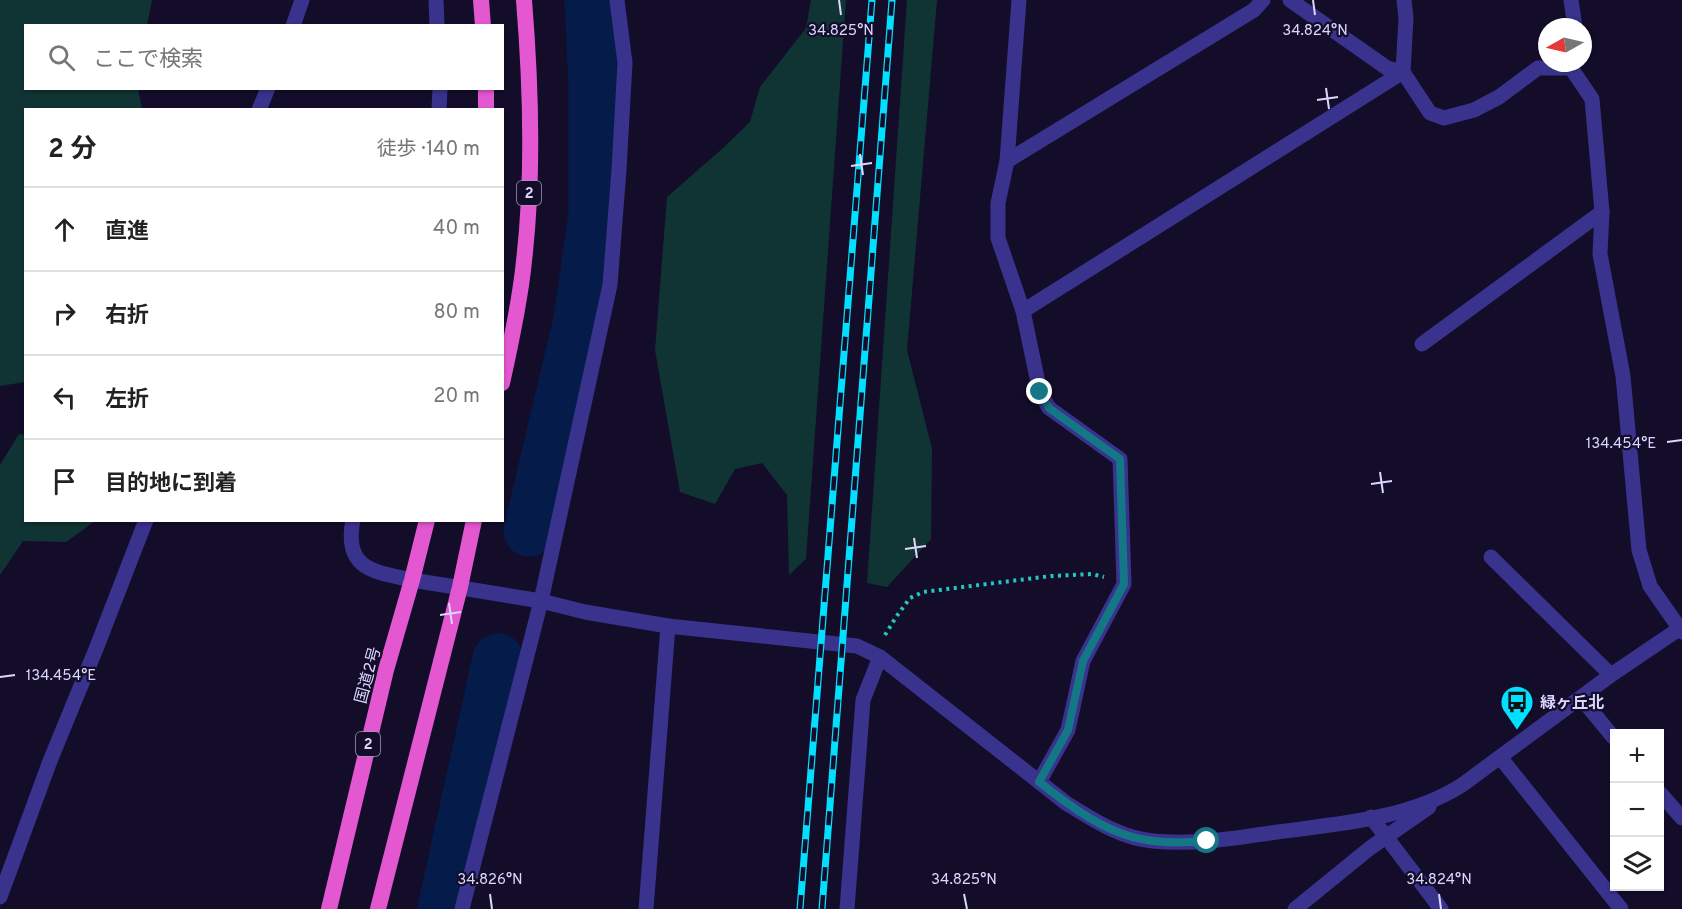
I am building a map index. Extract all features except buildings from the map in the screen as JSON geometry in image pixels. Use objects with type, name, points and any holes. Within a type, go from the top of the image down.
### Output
[{"type":"highway","points":[[481,0],[483,24]]},
{"type":"highway","name":"2","points":[[504,374],[524,261],[529,185],[530,68],[524,0]]},
{"type":"highway","points":[[486,90],[486,108]]},
{"type":"highway","name":"国道2号","points":[[329,909],[386,670],[426,522]]},
{"type":"highway","points":[[378,909],[460,586],[474,522]]},
{"type":"street","points":[[294,24],[302,0]]},
{"type":"street","points":[[436,0],[437,24]]},
{"type":"street","points":[[462,909],[541,601],[610,285],[625,63],[617,0]]},
{"type":"street","points":[[1019,0],[1007,161],[998,202],[999,238],[1023,311],[1040,392],[1049,408],[1120,459],[1124,584],[1083,661],[1068,730],[1039,782]]},
{"type":"street","points":[[1007,161],[1254,10],[1263,0]]},
{"type":"street","points":[[1290,0],[1386,68],[1403,72]]},
{"type":"street","points":[[1404,0],[1406,18],[1403,72],[1430,113],[1444,118],[1474,110],[1499,96],[1538,68]]},
{"type":"street","points":[[1570,0],[1573,18]]},
{"type":"street","points":[[1023,311],[1403,72]]},
{"type":"street","points":[[1295,909],[1386,837],[1611,675],[1681,629],[1650,586],[1639,550],[1623,376],[1600,254],[1602,212],[1592,99],[1575,72]]},
{"type":"street","points":[[260,108],[267,90]]},
{"type":"street","points":[[440,90],[440,108]]},
{"type":"street","points":[[1422,344],[1602,212]]},
{"type":"street","points":[[0,897],[50,761],[145,522]]},
{"type":"street","points":[[353,522],[350,535],[352,548],[358,560],[368,569],[668,626],[856,646],[880,657],[1066,803],[1098,823],[1124,835],[1152,841],[1219,840],[1371,817],[1414,808],[1448,794]]},
{"type":"street","points":[[1491,557],[1611,675]]},
{"type":"street","points":[[646,909],[668,626]]},
{"type":"street","points":[[847,909],[863,700],[880,657]]},
{"type":"street","points":[[1581,698],[1610,733]]},
{"type":"street","points":[[1500,757],[1621,909]]},
{"type":"street","points":[[1664,798],[1682,818]]},
{"type":"street","points":[[1371,817],[1441,909]]},
{"type":"path","points":[[880,657],[881,644],[896,616],[910,598],[923,592],[1051,576],[1092,574],[1124,584]]},
{"type":"green space","points":[[0,0],[152,0],[147,24],[24,24],[24,90],[138,90],[142,108],[24,108],[24,382],[0,386]]},
{"type":"green space","points":[[811,0],[846,0],[806,559],[789,575],[787,495],[762,463],[735,469],[715,504],[680,492],[655,350],[667,197],[750,122],[760,87],[806,28]]},
{"type":"green space","points":[[907,0],[937,0],[907,350],[932,449],[931,539],[887,587],[867,583]]},
{"type":"green space","points":[[19,434],[24,435],[24,522],[94,522],[66,542],[23,541],[0,575],[0,465]]},
{"type":"waterway","points":[[529,531],[579,320],[594,215],[594,87],[590,0]]},
{"type":"waterway","points":[[443,909],[498,659]]},
{"type":"railway","points":[[800,909],[872,0]]},
{"type":"railway","points":[[822,909],[892,0]]},
{"type":"place","name":"緑ヶ丘北","points":[[1517,731]]},
{"type":"route","points":[[1040,392],[1049,408],[1120,459],[1124,584],[1083,661],[1068,730],[1039,782],[1066,803],[1098,823],[1124,835],[1152,841],[1207,841]]}]
